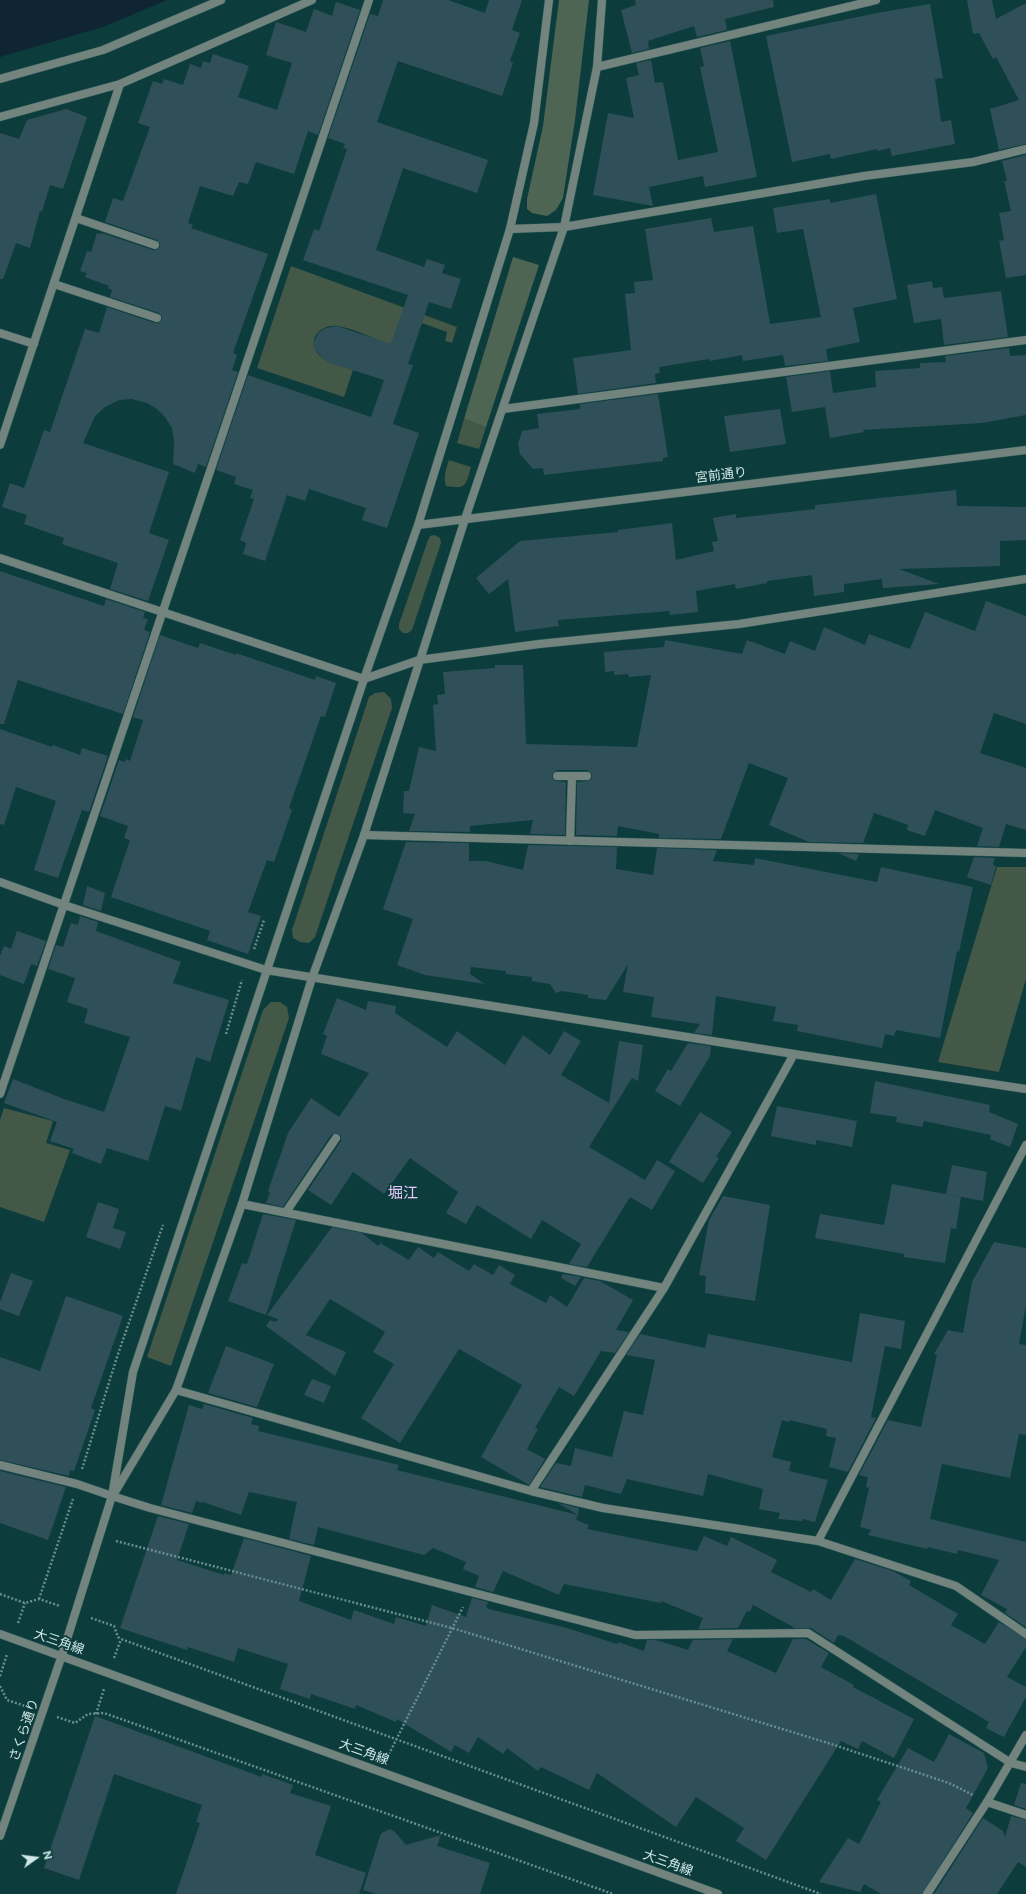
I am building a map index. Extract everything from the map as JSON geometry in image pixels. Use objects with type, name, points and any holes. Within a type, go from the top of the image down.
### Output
[{"type":"street","points":[[0,79],[103,50],[221,0]]},
{"type":"street","points":[[0,117],[120,84],[312,0]]},
{"type":"street","points":[[0,1094],[369,0]]},
{"type":"street","points":[[112,1496],[133,1372],[266,970],[364,679],[418,525],[510,229],[534,123],[549,0]]},
{"type":"street","points":[[112,1496],[176,1390],[242,1204],[312,978],[364,835],[465,519],[564,227],[597,67],[602,0]]},
{"type":"street","points":[[597,67],[876,0]]},
{"type":"street","points":[[0,446],[120,84]]},
{"type":"street","points":[[510,229],[564,227],[864,176],[974,162],[1026,149]]},
{"type":"street","points":[[76,218],[155,245]]},
{"type":"street","points":[[54,284],[157,318]]},
{"type":"street","points":[[0,333],[34,344]]},
{"type":"street","points":[[502,409],[1026,340]]},
{"type":"street","name":"宮前通り","points":[[418,525],[1026,450]]},
{"type":"street","points":[[0,558],[364,679],[419,660],[539,644],[739,624],[1026,579]]},
{"type":"street","points":[[557,776],[587,776]]},
{"type":"street","points":[[570,841],[572,777]]},
{"type":"street","points":[[364,835],[1026,853]]},
{"type":"street","points":[[0,882],[64,905],[266,970],[794,1054],[1026,1088]]},
{"type":"street","points":[[531,1492],[664,1288],[794,1054]]},
{"type":"street","points":[[286,1212],[336,1138]]},
{"type":"street","points":[[818,1541],[1026,1145]]},
{"type":"street","points":[[242,1204],[664,1288]]},
{"type":"street","points":[[176,1390],[531,1492],[603,1508],[818,1541],[956,1586],[1026,1634]]},
{"type":"street","points":[[0,1465],[77,1484],[112,1496],[635,1636],[808,1633],[1011,1763],[1026,1767]]},
{"type":"street","name":"さくら通り","points":[[0,1836],[62,1655],[112,1496]]},
{"type":"street","name":"大三角線","points":[[0,1634],[62,1655],[718,1894]]},
{"type":"street","points":[[927,1894],[987,1802],[1026,1735]]},
{"type":"street","points":[[987,1802],[1026,1815]]},
{"type":"path","points":[[100,1537],[452,1628],[843,1748],[949,1783],[987,1802]]},
{"type":"path","points":[[381,1771],[470,1592]]},
{"type":"path","points":[[0,1594],[25,1603],[39,1599],[76,1612],[114,1626],[118,1637],[821,1894]]},
{"type":"path","points":[[0,1686],[7,1700],[75,1723],[88,1714],[104,1713],[614,1894]]},
{"type":"green space","points":[[559,0],[589,0],[575,120],[563,198],[556,210],[547,216],[532,213],[527,209],[527,199],[543,126]]},
{"type":"green space","points":[[513,257],[539,265],[486,427],[464,419]]},
{"type":"green space","points":[[291,266],[457,327],[452,343],[445,341],[447,332],[422,323],[421,326],[400,319],[391,345],[345,327],[326,327],[314,338],[315,349],[326,361],[353,370],[344,397],[257,368]]},
{"type":"green space","points":[[464,419],[486,427],[479,449],[457,443]]},
{"type":"green space","points":[[449,460],[471,467],[466,482],[462,486],[446,486],[445,476]]},
{"type":"green space","points":[[435,535],[440,538],[441,543],[412,630],[408,633],[403,633],[399,629],[399,624],[428,540],[430,536]]},
{"type":"green space","points":[[384,692],[391,699],[392,708],[315,937],[309,943],[300,942],[293,938],[292,930],[369,697],[375,693]]},
{"type":"green space","points":[[997,867],[1026,867],[1026,979],[999,1072],[938,1062]]},
{"type":"green space","points":[[271,1002],[280,1002],[287,1007],[289,1018],[171,1366],[147,1357],[263,1010]]},
{"type":"green space","points":[[4,1108],[53,1121],[46,1143],[70,1150],[44,1222],[0,1207],[0,1120]]},
{"type":"water","points":[[0,0],[167,0],[103,27],[0,57]]},
{"type":"building","points":[[383,0],[448,0],[485,13],[489,0],[522,0],[512,30],[520,33],[510,61],[513,63],[502,96],[398,61],[377,122],[488,160],[477,193],[403,168],[376,250],[424,267],[427,259],[445,265],[442,273],[461,279],[451,309],[429,302],[408,364],[413,365],[393,424],[419,433],[387,528],[362,520],[366,508],[309,489],[305,501],[287,495],[265,561],[243,554],[246,543],[240,540],[254,499],[250,498],[253,490],[234,484],[236,477],[216,470],[248,375],[371,417],[384,380],[327,362],[315,350],[313,343],[319,332],[326,328],[337,326],[391,344],[408,295],[303,260],[314,229],[319,231],[347,149],[343,148],[345,144],[328,138],[370,14],[378,16]]},
{"type":"building","points":[[635,0],[773,0],[774,7],[725,19],[727,30],[697,37],[694,26],[648,41],[649,49],[632,53],[621,10],[636,5]]},
{"type":"building","points":[[967,0],[992,0],[996,19],[1026,3],[1026,144],[999,150],[990,109],[1019,100],[996,57],[993,59],[979,33],[973,34]]},
{"type":"building","points":[[336,2],[360,10],[318,135],[308,131],[294,174],[256,162],[248,184],[239,182],[233,196],[200,186],[188,223],[193,225],[191,228],[268,254],[233,353],[237,355],[232,370],[238,372],[206,467],[198,464],[195,473],[173,464],[174,441],[172,428],[165,417],[157,409],[147,403],[132,399],[119,400],[105,407],[95,416],[83,443],[169,472],[149,533],[169,540],[148,601],[110,589],[118,563],[62,544],[64,538],[24,524],[27,515],[2,507],[10,483],[24,488],[44,430],[50,432],[85,329],[99,333],[107,307],[155,323],[162,320],[159,313],[110,297],[112,290],[108,288],[109,286],[85,277],[87,273],[80,271],[87,251],[91,252],[97,233],[102,233],[153,250],[160,247],[157,240],[105,222],[113,198],[123,201],[150,127],[138,123],[153,81],[162,84],[164,79],[183,85],[190,64],[201,68],[203,61],[210,63],[213,54],[249,66],[238,97],[277,110],[292,63],[266,55],[276,22],[306,32],[314,9],[332,16]]},
{"type":"building","points":[[930,4],[943,78],[935,79],[941,122],[951,120],[955,144],[892,156],[890,148],[877,151],[877,149],[831,159],[830,154],[792,162],[766,36],[877,13]]},
{"type":"building","points":[[730,41],[757,177],[705,187],[703,176],[649,187],[653,206],[593,195],[608,113],[634,118],[626,78],[639,75],[636,63],[651,60],[655,83],[663,82],[678,160],[718,152],[700,67],[704,66],[700,48]]},
{"type":"building","points":[[66,109],[87,117],[63,189],[50,185],[42,212],[40,211],[30,248],[16,243],[3,279],[0,279],[0,133],[19,139],[27,120]]},
{"type":"building","points":[[1026,155],[1026,275],[1006,278],[999,241],[1004,240],[999,213],[1011,211],[1004,181],[1007,181],[1002,161]]},
{"type":"building","points":[[876,194],[897,299],[853,308],[860,342],[826,349],[828,361],[785,366],[783,355],[743,361],[742,355],[710,361],[709,359],[659,367],[660,373],[655,374],[656,383],[578,394],[573,358],[631,350],[625,294],[635,293],[634,282],[653,280],[645,229],[711,218],[714,232],[753,226],[770,324],[821,317],[803,229],[777,233],[773,208],[830,199],[830,203]]},
{"type":"building","points":[[932,281],[933,288],[942,287],[944,298],[1001,291],[1008,337],[944,345],[941,319],[914,323],[907,285]]},
{"type":"building","points":[[1009,348],[1010,356],[1026,355],[1026,415],[982,423],[863,430],[864,432],[830,438],[825,407],[792,412],[786,377],[830,371],[833,393],[876,387],[875,371],[920,368],[920,363],[946,362],[945,356]]},
{"type":"building","points":[[658,394],[668,457],[663,458],[663,461],[544,475],[543,468],[533,469],[520,454],[518,444],[522,431],[539,428],[537,414],[580,409],[580,404]]},
{"type":"building","points":[[780,409],[786,444],[730,452],[724,416]]},
{"type":"building","points":[[956,490],[957,506],[1026,507],[1026,540],[1000,541],[1000,566],[899,569],[939,584],[883,588],[882,579],[844,584],[844,592],[814,596],[812,575],[767,581],[767,583],[736,589],[735,584],[696,591],[698,612],[669,615],[670,611],[558,620],[559,626],[515,632],[508,579],[489,594],[476,578],[520,541],[618,532],[618,530],[672,523],[676,560],[714,551],[712,542],[718,541],[713,518],[736,514],[736,518],[815,509],[815,505]]},
{"type":"building","points":[[0,571],[104,606],[106,599],[145,612],[143,618],[148,619],[144,630],[150,632],[123,714],[18,680],[4,724],[0,724]]},
{"type":"building","points":[[986,601],[1026,616],[1026,724],[994,713],[980,753],[1026,768],[1026,830],[1006,824],[999,847],[977,846],[983,828],[935,810],[925,836],[907,830],[908,825],[874,813],[863,843],[809,842],[769,825],[788,778],[749,763],[721,839],[659,838],[659,834],[618,826],[617,836],[576,835],[577,782],[592,779],[592,774],[587,770],[557,770],[552,774],[552,778],[555,781],[566,782],[565,835],[530,834],[533,820],[470,826],[470,832],[409,831],[415,814],[403,813],[404,791],[409,791],[419,747],[436,751],[433,705],[438,704],[437,695],[445,694],[443,672],[495,668],[495,665],[523,665],[526,744],[637,747],[651,675],[629,677],[628,674],[614,675],[614,671],[605,672],[604,652],[664,647],[665,640],[742,654],[747,640],[785,654],[790,641],[815,651],[824,627],[865,645],[869,634],[910,649],[925,612],[975,631]]},
{"type":"building","points":[[160,635],[198,648],[200,643],[236,655],[236,653],[315,680],[316,676],[336,683],[325,717],[321,716],[289,808],[292,810],[274,862],[267,860],[248,912],[261,916],[248,954],[207,940],[210,931],[111,897],[130,840],[124,838],[128,826],[100,816],[119,760],[125,762],[126,759],[130,761],[143,720],[133,717]]},
{"type":"building","points":[[0,729],[80,755],[82,748],[108,756],[89,812],[82,810],[58,878],[34,870],[56,801],[16,787],[4,825],[0,824]]},
{"type":"building","points":[[406,842],[469,843],[469,861],[486,861],[523,870],[528,845],[617,847],[616,869],[653,875],[657,848],[717,850],[713,861],[754,865],[755,858],[877,882],[881,867],[973,887],[959,952],[957,951],[940,1038],[896,1030],[894,1036],[885,1034],[882,1048],[797,1031],[798,1025],[773,1021],[776,1007],[716,996],[712,1035],[694,1033],[700,1024],[651,1017],[654,997],[623,992],[628,964],[606,1000],[588,998],[588,995],[562,991],[556,993],[550,984],[532,981],[532,977],[506,974],[506,971],[471,967],[470,974],[485,984],[425,975],[397,965],[413,919],[383,909]]},
{"type":"building","points":[[838,853],[859,854],[856,861]]},
{"type":"building","points":[[974,857],[995,858],[993,865],[996,866],[991,885],[967,877]]},
{"type":"building","points":[[87,886],[105,893],[101,911],[83,905]]},
{"type":"building","points":[[80,916],[98,922],[96,931],[181,962],[173,983],[229,1000],[210,1062],[196,1057],[181,1111],[165,1106],[148,1161],[107,1148],[101,1164],[72,1153],[74,1149],[50,1141],[57,1122],[4,1103],[13,1079],[64,1099],[104,1112],[130,1037],[84,1023],[88,1009],[67,1002],[75,978],[48,969],[56,945],[63,947],[71,923],[78,925]]},
{"type":"building","points":[[17,931],[46,941],[37,966],[31,964],[24,984],[0,975],[0,956],[4,946],[11,949]]},
{"type":"building","points":[[337,998],[366,1010],[368,1001],[396,1006],[395,1013],[447,1047],[457,1031],[505,1065],[523,1035],[550,1055],[564,1031],[581,1041],[561,1075],[609,1103],[619,1041],[643,1045],[638,1081],[632,1078],[589,1147],[645,1180],[657,1160],[675,1171],[652,1210],[630,1197],[587,1267],[569,1264],[581,1244],[542,1220],[531,1239],[477,1205],[466,1224],[446,1213],[458,1192],[410,1158],[384,1194],[353,1172],[331,1205],[308,1190],[341,1141],[341,1136],[337,1133],[331,1135],[283,1207],[266,1203],[270,1192],[268,1191],[288,1133],[311,1098],[339,1117],[369,1073],[321,1054],[327,1036],[323,1034]]},
{"type":"building","points":[[688,1043],[711,1046],[710,1056],[680,1106],[655,1091],[668,1069],[671,1071]]},
{"type":"building","points":[[875,1081],[990,1105],[989,1112],[1018,1124],[1010,1147],[990,1139],[991,1135],[924,1121],[922,1127],[896,1122],[897,1117],[870,1113]]},
{"type":"building","points":[[777,1106],[857,1121],[852,1147],[816,1140],[816,1145],[771,1136]]},
{"type":"building","points":[[700,1112],[732,1132],[716,1157],[719,1158],[703,1183],[669,1162]]},
{"type":"building","points":[[952,1165],[987,1172],[983,1201],[946,1194]]},
{"type":"building","points":[[892,1184],[961,1197],[956,1229],[951,1228],[945,1263],[904,1257],[904,1254],[815,1238],[820,1214],[884,1225]]},
{"type":"building","points":[[723,1196],[770,1205],[755,1301],[705,1293],[706,1276],[699,1275],[709,1220]]},
{"type":"building","points":[[98,1202],[119,1209],[113,1228],[126,1232],[120,1249],[86,1237]]},
{"type":"building","points":[[263,1214],[296,1220],[266,1315],[228,1301],[242,1263],[247,1264]]},
{"type":"building","points":[[332,1227],[362,1233],[378,1246],[380,1243],[409,1260],[418,1247],[434,1258],[438,1252],[469,1271],[474,1264],[493,1275],[499,1265],[515,1275],[510,1284],[546,1303],[550,1295],[567,1307],[584,1278],[600,1281],[633,1300],[616,1330],[629,1332],[615,1353],[601,1351],[574,1396],[559,1387],[535,1428],[538,1429],[527,1449],[545,1459],[529,1485],[481,1457],[522,1385],[459,1349],[400,1443],[361,1418],[394,1364],[373,1352],[385,1332],[330,1299],[306,1335],[346,1352],[335,1376],[266,1326],[270,1320],[276,1322],[278,1319],[267,1315]]},
{"type":"building","points":[[994,1242],[1026,1248],[1026,1305],[1019,1344],[1026,1345],[1026,1435],[1019,1434],[1010,1478],[942,1464],[930,1519],[1026,1542],[1026,1627],[1005,1613],[1007,1609],[981,1595],[999,1560],[958,1550],[957,1554],[928,1547],[927,1549],[868,1535],[871,1530],[860,1527],[869,1488],[866,1487],[868,1477],[859,1475],[888,1420],[921,1427],[937,1355],[934,1354],[948,1330],[963,1333],[972,1282]]},
{"type":"building","points":[[11,1273],[33,1281],[19,1316],[0,1309],[0,1302]]},
{"type":"building","points":[[563,1274],[581,1277],[575,1286],[561,1278]]},
{"type":"building","points":[[66,1296],[123,1316],[91,1408],[95,1410],[74,1471],[70,1470],[69,1476],[0,1460],[0,1357],[40,1371]]},
{"type":"building","points":[[860,1313],[905,1321],[901,1349],[885,1346],[871,1417],[876,1418],[848,1472],[829,1467],[836,1438],[826,1436],[827,1429],[789,1420],[789,1422],[782,1420],[772,1457],[791,1462],[789,1471],[828,1480],[815,1522],[803,1519],[802,1521],[778,1519],[780,1513],[759,1509],[763,1489],[708,1474],[703,1496],[627,1479],[621,1494],[585,1485],[582,1497],[540,1487],[556,1463],[571,1466],[575,1448],[612,1457],[624,1411],[643,1415],[655,1360],[626,1355],[640,1334],[705,1348],[708,1334],[852,1362]]},
{"type":"building","points":[[226,1346],[274,1364],[257,1407],[208,1393]]},
{"type":"building","points":[[312,1379],[331,1386],[324,1403],[304,1395]]},
{"type":"building","points":[[204,1404],[253,1418],[251,1424],[259,1426],[258,1431],[399,1465],[397,1470],[578,1515],[576,1520],[589,1525],[587,1529],[697,1551],[704,1536],[727,1546],[731,1537],[777,1560],[771,1572],[811,1592],[813,1589],[831,1600],[855,1559],[893,1571],[911,1581],[909,1585],[958,1614],[951,1625],[985,1644],[999,1622],[1026,1639],[1026,1647],[1007,1677],[1026,1687],[1026,1697],[1004,1737],[986,1728],[989,1722],[844,1636],[838,1635],[834,1643],[811,1628],[795,1628],[753,1605],[750,1612],[747,1611],[738,1628],[698,1629],[703,1618],[661,1601],[661,1603],[564,1584],[559,1595],[503,1571],[493,1592],[475,1587],[479,1576],[463,1569],[466,1562],[433,1548],[424,1555],[318,1527],[314,1545],[289,1539],[297,1502],[249,1492],[241,1515],[196,1501],[192,1513],[161,1505],[189,1405],[202,1409]]},
{"type":"building","points":[[0,1471],[66,1487],[48,1540],[0,1523]]},
{"type":"building","points":[[558,1503],[579,1508],[578,1515]]},
{"type":"building","points":[[158,1516],[189,1524],[177,1560],[224,1575],[224,1573],[231,1575],[244,1538],[311,1556],[299,1601],[351,1620],[354,1610],[394,1624],[396,1617],[426,1626],[432,1605],[466,1617],[472,1598],[488,1602],[486,1607],[489,1609],[567,1628],[644,1651],[647,1640],[656,1640],[688,1650],[693,1640],[733,1639],[727,1651],[776,1673],[793,1639],[806,1639],[829,1653],[821,1667],[854,1685],[853,1687],[914,1719],[894,1758],[862,1741],[858,1749],[841,1741],[766,1860],[736,1841],[744,1828],[696,1797],[676,1827],[597,1773],[589,1790],[541,1767],[538,1771],[507,1748],[503,1754],[478,1737],[469,1753],[455,1745],[451,1752],[397,1719],[396,1722],[356,1705],[355,1709],[311,1694],[310,1699],[280,1689],[288,1664],[238,1648],[234,1662],[188,1647],[187,1650],[120,1628]]},
{"type":"building","points":[[95,1716],[262,1777],[262,1774],[293,1785],[290,1793],[331,1806],[315,1855],[366,1873],[359,1894],[176,1894],[200,1823],[196,1822],[202,1805],[114,1774],[79,1880],[44,1868]]},
{"type":"building","points":[[949,1734],[984,1753],[988,1768],[966,1808],[973,1813],[922,1894],[881,1894],[864,1884],[860,1892],[819,1882],[848,1838],[859,1844],[881,1802],[877,1800],[908,1748],[934,1762]]},
{"type":"building","points":[[1021,1783],[1026,1784],[1026,1809],[1014,1805]]},
{"type":"building","points":[[1011,1816],[1026,1820],[1026,1867],[1018,1862],[997,1894],[934,1894],[983,1818],[1003,1831],[1005,1837]]},
{"type":"building","points":[[390,1829],[395,1832],[406,1845],[441,1835],[437,1846],[490,1863],[480,1894],[376,1894],[363,1890],[380,1836],[382,1833]]},
{"type":"district","name":"堀江","points":[[403,1193]]}]
